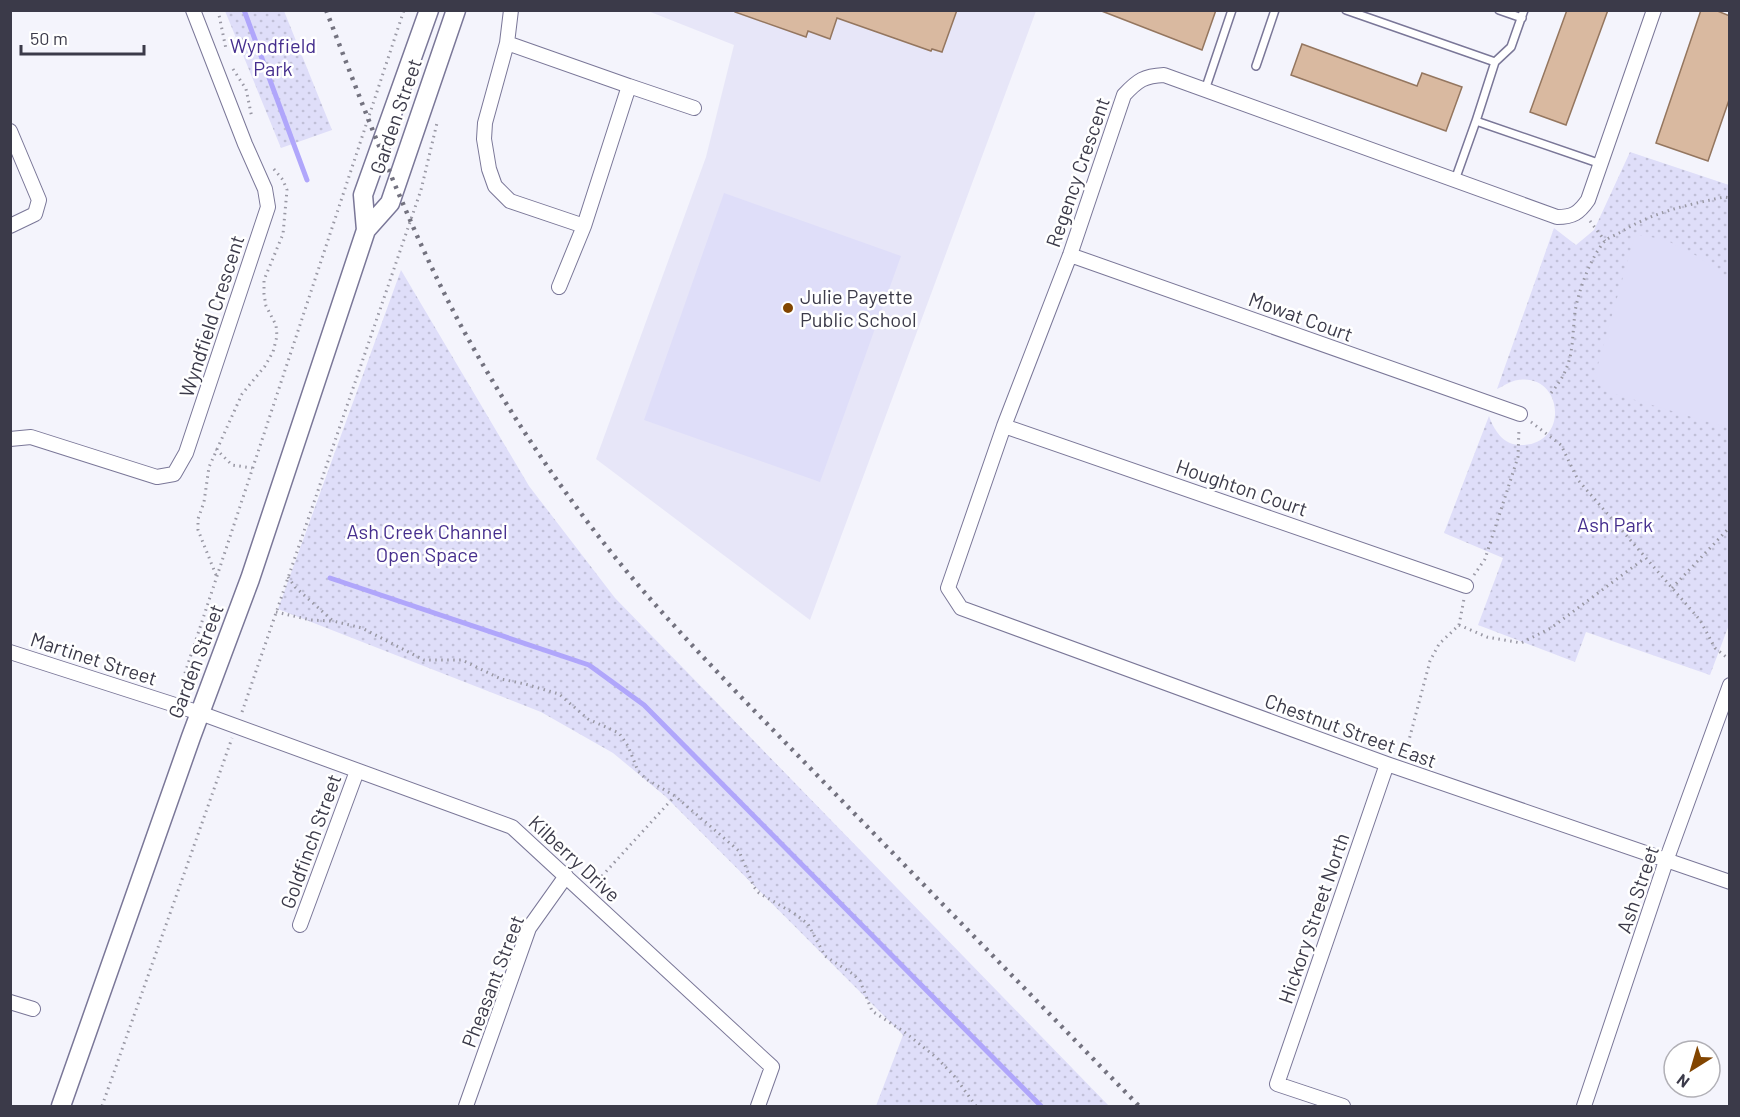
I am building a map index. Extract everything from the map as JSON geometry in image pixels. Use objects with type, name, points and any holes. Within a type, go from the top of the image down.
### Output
[{"type":"street","name":"Wyndfield Crescent","points":[[10,439],[31,437],[157,477],[174,474],[186,453],[268,207],[265,189],[193,10]]},
{"type":"street","name":"Garden Street","points":[[366,230],[363,195],[429,10]]},
{"type":"street","name":"Garden Street","points":[[61,1107],[250,579],[366,230],[390,203],[456,10]]},
{"type":"street","points":[[511,10],[507,43],[485,123],[484,139],[489,169],[495,186],[510,201],[584,226]]},
{"type":"street","points":[[1601,164],[1654,10]]},
{"type":"street","points":[[507,43],[694,108]]},
{"type":"street","name":"Regency Crescent","points":[[961,608],[948,588],[1004,426],[1070,255],[1124,95],[1135,83],[1149,76],[1164,75],[1557,217],[1571,217],[1581,210],[1588,200],[1601,164]]},
{"type":"street","points":[[559,287],[584,226],[630,86]]},
{"type":"street","points":[[10,131],[39,200],[35,214],[10,226]]},
{"type":"street","name":"Mowat Court","points":[[1070,255],[1520,414]]},
{"type":"street","name":"Houghton Court","points":[[1004,426],[1466,586]]},
{"type":"street","name":"Chestnut Street East","points":[[961,608],[1387,764],[1730,882]]},
{"type":"street","name":"Martinet Street","points":[[10,652],[201,712]]},
{"type":"street","name":"Ash Street","points":[[1584,1107],[1666,861],[1730,685]]},
{"type":"street","name":"Kilberry Drive","points":[[201,712],[512,827],[772,1067],[758,1107]]},
{"type":"street","name":"Hickory Street North","points":[[1342,1107],[1277,1084],[1387,764]]},
{"type":"street","name":"Goldfinch Street","points":[[300,926],[357,771]]},
{"type":"street","name":"Pheasant Street","points":[[466,1107],[529,928],[566,876]]},
{"type":"street","points":[[10,1002],[33,1009]]},
{"type":"lane","points":[[1205,90],[1232,10]]},
{"type":"lane","points":[[1256,66],[1275,10]]},
{"type":"lane","points":[[1346,10],[1495,62]]},
{"type":"lane","points":[[1455,181],[1495,62],[1511,47],[1523,14],[1499,10]]},
{"type":"lane","points":[[1476,121],[1601,164]]},
{"type":"path","points":[[183,679],[404,10]]},
{"type":"path","points":[[102,1107],[237,726],[421,190],[438,119]]},
{"type":"path","points":[[1551,393],[1563,378],[1573,348],[1575,311],[1587,270],[1605,241],[1639,221],[1672,208],[1724,197],[1730,198]]},
{"type":"path","points":[[1590,220],[1605,241]]},
{"type":"path","points":[[1520,414],[1561,444],[1578,480],[1700,620],[1715,648],[1730,660]]},
{"type":"path","points":[[216,449],[232,465],[252,468]]},
{"type":"path","points":[[1672,588],[1730,527]]},
{"type":"path","points":[[1459,625],[1487,638],[1521,643],[1551,628],[1645,558]]},
{"type":"path","points":[[288,577],[295,587],[333,621]]},
{"type":"path","points":[[276,612],[362,628],[424,660],[462,660],[501,679],[559,694],[588,719],[619,733],[628,746],[638,771],[646,779],[675,796],[739,851],[754,887],[759,893],[802,918],[808,924],[825,956],[860,981],[872,1011],[938,1058],[976,1107]]},
{"type":"path","points":[[602,876],[675,796]]},
{"type":"shaded area","name":"Julie Payette Public School","points":[[648,11],[1036,11],[810,620],[596,459],[706,157],[734,45]]},
{"type":"green space","name":"Wyndfield Park","points":[[225,11],[284,11],[332,130],[281,148]]},
{"type":"green space","name":"Ash Park","points":[[1630,152],[1729,185],[1730,622],[1710,675],[1586,632],[1575,662],[1478,625],[1503,558],[1444,533],[1489,416],[1504,440],[1520,445],[1536,442],[1547,434],[1553,423],[1555,410],[1552,398],[1545,387],[1533,381],[1518,380],[1497,389],[1554,228],[1576,245],[1594,230]]},
{"type":"green space","points":[[724,193],[901,256],[820,482],[644,420]]},
{"type":"green space","points":[[1635,235],[1664,239],[1699,257],[1729,281],[1729,428],[1605,391],[1595,375]]},
{"type":"green space","name":"Ash Creek Channel Open Space","points":[[401,270],[529,486],[615,598],[1109,1106],[876,1106],[903,1035],[665,796],[613,753],[541,712],[278,609]]},
{"type":"building","points":[[735,10],[957,10],[942,52],[932,49],[931,51],[837,18],[830,39],[808,31],[806,37],[735,12]]},
{"type":"building","points":[[1099,10],[1216,10],[1202,50]]},
{"type":"building","points":[[1567,10],[1608,10],[1566,125],[1530,112]]},
{"type":"building","points":[[1701,10],[1715,10],[1730,16],[1730,97],[1708,161],[1656,143]]},
{"type":"building","points":[[1302,44],[1417,86],[1422,73],[1462,87],[1446,131],[1291,75]]},
{"type":"waterway","points":[[244,10],[307,180]]},
{"type":"waterway","points":[[330,578],[589,665],[644,705],[1041,1106]]},
{"type":"railway","points":[[326,10],[388,169],[422,248],[460,324],[498,389],[559,484],[604,544],[669,620],[1139,1106]]},
{"type":"place","name":"Julie Payette Public School","points":[[788,308]]}]
